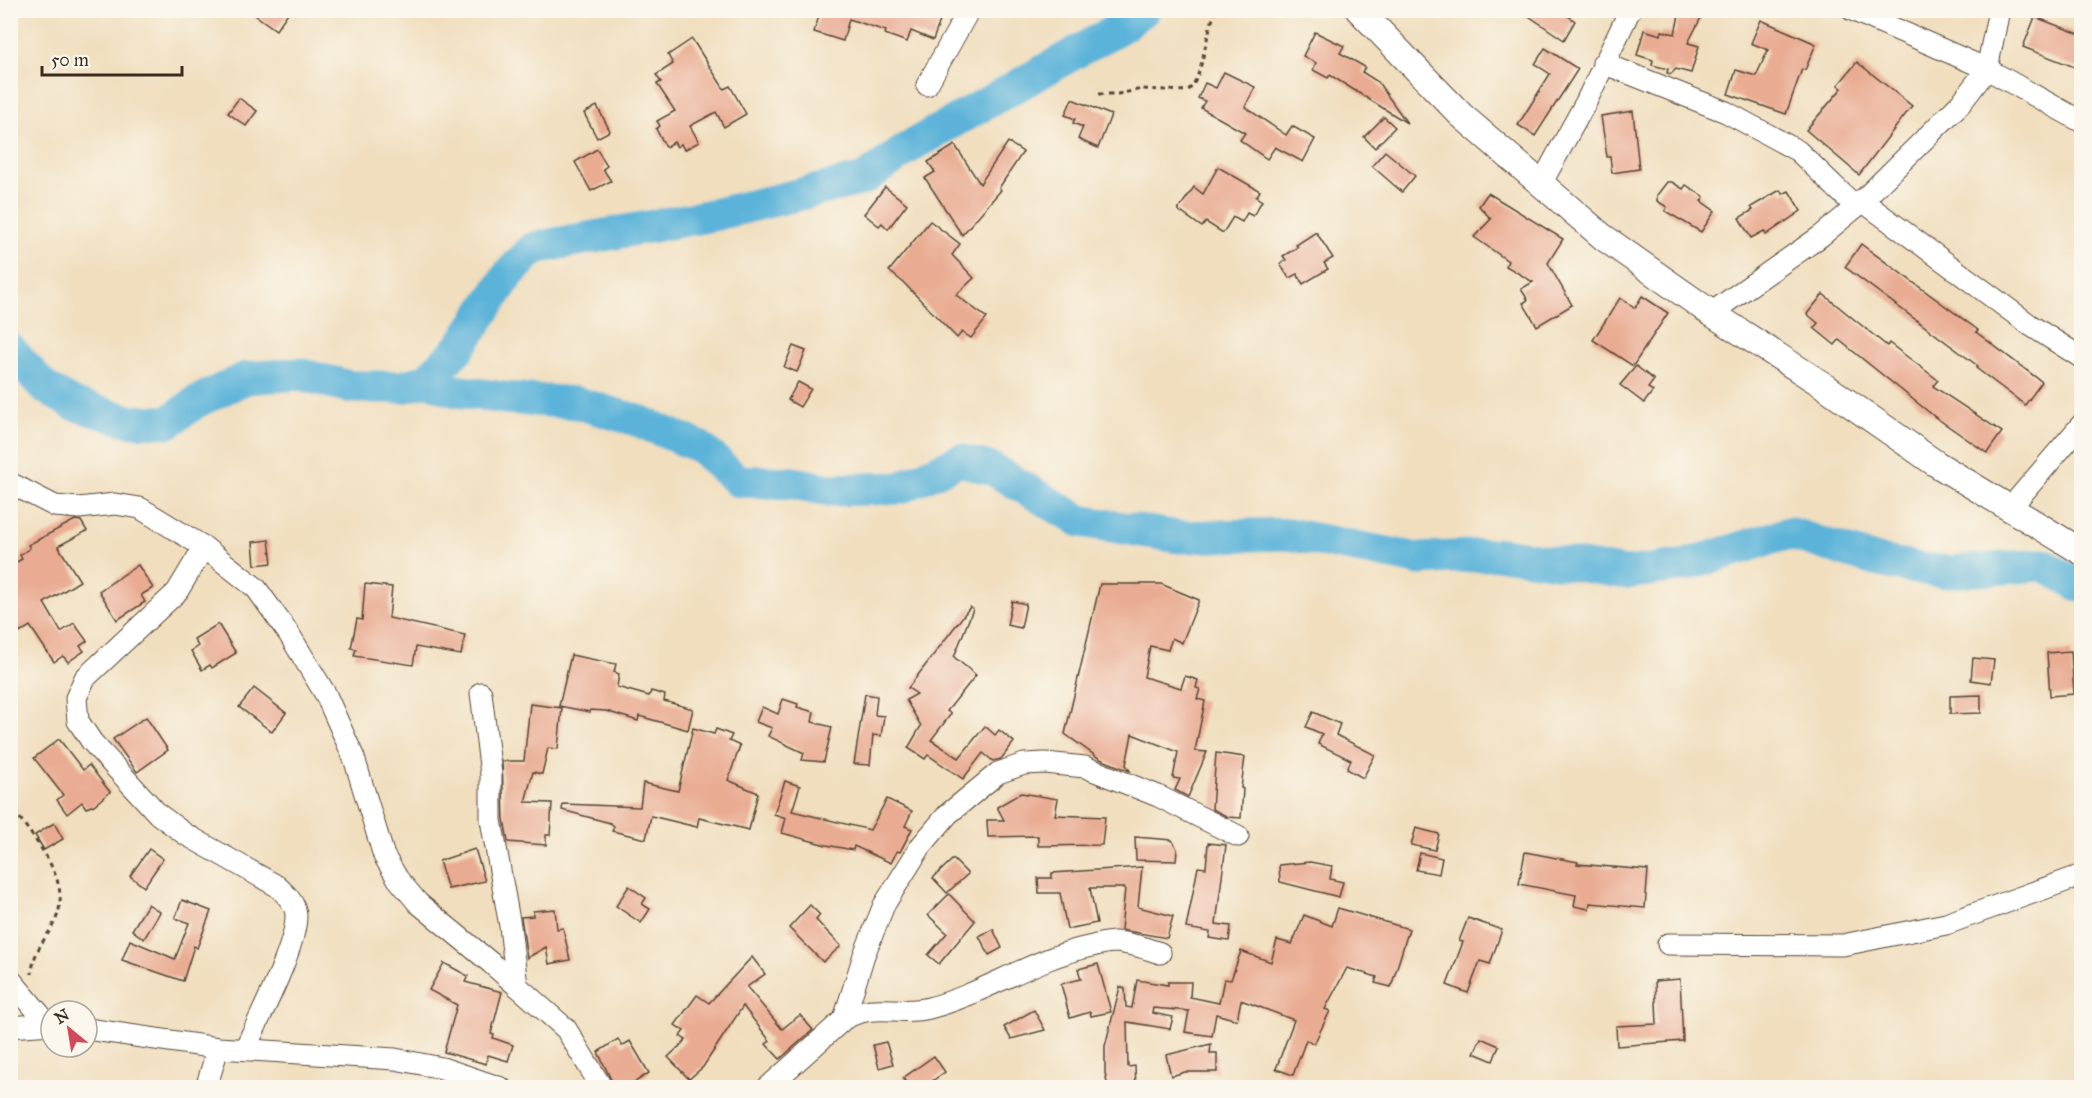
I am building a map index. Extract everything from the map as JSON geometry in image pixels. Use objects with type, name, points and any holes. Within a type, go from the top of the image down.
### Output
[{"type":"street","points":[[927,85],[969,10]]},
{"type":"street","points":[[1359,10],[1461,115],[1603,237],[1711,313],[1833,391],[1935,463],[2082,552]]},
{"type":"street","points":[[1541,184],[1586,102],[1630,10]]},
{"type":"street","points":[[1852,10],[1988,69],[2082,122]]},
{"type":"street","points":[[1711,313],[1821,236],[1859,204],[1961,103],[1988,69],[1999,10]]},
{"type":"street","points":[[1603,63],[1726,112],[1798,151],[1859,204],[2082,358]]},
{"type":"street","points":[[2010,508],[2082,424]]},
{"type":"street","points":[[10,483],[55,506],[79,508],[115,504],[141,508],[204,547],[256,588],[289,634],[326,695],[354,758],[384,856],[398,879],[418,903],[566,1029],[602,1088]]},
{"type":"street","points":[[204,547],[177,592],[85,678],[76,698],[78,721],[92,742],[158,814],[185,834],[277,886],[290,897],[297,914],[293,941],[245,1049]]},
{"type":"street","points":[[481,693],[491,774],[490,820],[510,926],[517,986]]},
{"type":"street","points":[[844,1019],[864,955],[884,905],[902,875],[921,846],[948,814],[998,773],[1034,763],[1084,767],[1158,796],[1238,836]]},
{"type":"street","points":[[1668,944],[1843,945],[1946,924],[2082,874]]},
{"type":"street","points":[[767,1088],[844,1019],[859,1010],[882,1008],[910,1011],[951,1002],[1025,967],[1074,950],[1112,942],[1135,945],[1160,953]]},
{"type":"street","points":[[10,979],[39,1013]]},
{"type":"street","points":[[10,1027],[39,1025]]},
{"type":"street","points":[[99,1031],[218,1048],[395,1059],[442,1068],[501,1088]]},
{"type":"street","points":[[206,1088],[218,1048]]},
{"type":"path","points":[[1099,94],[1118,94],[1142,89],[1187,91],[1192,88],[1201,68],[1206,35],[1217,10]]},
{"type":"path","points":[[10,803],[51,867],[60,886],[56,919],[42,938],[32,967],[32,1005]]},
{"type":"building","points":[[248,10],[290,10],[276,30]]},
{"type":"building","points":[[821,10],[944,10],[933,40],[911,31],[907,42],[885,34],[886,31],[849,19],[843,41],[814,32]]},
{"type":"building","points":[[1520,10],[1559,10],[1575,21],[1564,40]]},
{"type":"building","points":[[1680,10],[1705,10],[1688,43],[1699,46],[1691,73],[1676,69],[1671,74],[1667,73],[1668,69],[1652,65],[1653,60],[1637,55],[1644,30],[1661,35],[1662,31],[1675,34]]},
{"type":"building","points":[[2035,17],[2082,35],[2082,70],[2023,47]]},
{"type":"building","points":[[1761,20],[1816,44],[1805,70],[1802,69],[1786,114],[1728,94],[1736,70],[1756,76],[1768,50],[1751,43]]},
{"type":"building","points":[[1315,32],[1344,46],[1340,53],[1365,67],[1362,72],[1378,82],[1407,123],[1330,75],[1328,78],[1313,70],[1316,63],[1303,56]]},
{"type":"building","points":[[692,39],[724,89],[730,86],[746,114],[724,127],[716,112],[690,126],[699,142],[684,150],[681,144],[677,147],[674,142],[666,147],[656,129],[660,126],[657,121],[675,111],[657,84],[661,82],[656,75],[673,64],[668,55]]},
{"type":"building","points":[[1545,48],[1578,69],[1535,136],[1518,125],[1550,74],[1535,64]]},
{"type":"building","points":[[1857,62],[1912,106],[1859,175],[1806,130],[1842,88],[1838,85]]},
{"type":"building","points":[[1224,72],[1255,87],[1245,107],[1286,135],[1292,126],[1315,139],[1303,162],[1275,147],[1267,159],[1240,140],[1245,133],[1201,108],[1205,101],[1198,98],[1205,83],[1216,88]]},
{"type":"building","points":[[239,98],[257,111],[246,126],[228,113]]},
{"type":"building","points":[[1072,99],[1111,115],[1098,148],[1078,139],[1083,127],[1073,123],[1075,119],[1065,115]]},
{"type":"building","points":[[597,106],[610,131],[597,138],[584,113]]},
{"type":"building","points":[[1633,111],[1639,169],[1612,173],[1610,157],[1607,157],[1601,116]]},
{"type":"building","points":[[1384,117],[1395,127],[1375,148],[1364,137]]},
{"type":"building","points":[[1008,142],[1023,152],[999,188],[1001,190],[962,235],[925,178],[935,172],[928,162],[955,145],[980,184]]},
{"type":"building","points":[[597,149],[607,166],[603,169],[611,181],[591,191],[575,162]]},
{"type":"building","points":[[1385,151],[1415,176],[1402,192],[1372,166]]},
{"type":"building","points":[[1218,167],[1260,191],[1256,197],[1262,201],[1253,216],[1247,213],[1242,222],[1233,217],[1223,233],[1206,222],[1202,227],[1178,210],[1194,187],[1203,194]]},
{"type":"building","points":[[1667,182],[1672,182],[1683,189],[1686,185],[1704,197],[1701,201],[1715,211],[1701,232],[1665,211],[1667,207],[1657,201],[1657,195]]},
{"type":"building","points":[[885,187],[907,204],[888,229],[882,223],[879,226],[864,214]]},
{"type":"building","points":[[1780,190],[1783,194],[1789,191],[1801,211],[1766,235],[1764,231],[1751,238],[1739,218],[1753,210],[1751,207]]},
{"type":"building","points":[[1488,193],[1563,239],[1548,263],[1572,305],[1537,326],[1523,303],[1528,300],[1521,289],[1533,282],[1506,266],[1508,261],[1474,237],[1491,219],[1479,206]]},
{"type":"building","points":[[930,221],[960,244],[952,255],[974,278],[956,295],[987,318],[971,338],[962,332],[957,338],[904,283],[889,271]]},
{"type":"building","points":[[1316,232],[1333,258],[1324,263],[1328,269],[1303,284],[1297,274],[1289,278],[1280,264],[1286,260],[1283,256]]},
{"type":"building","points":[[1861,244],[1978,330],[1976,332],[2042,382],[2025,405],[1976,368],[1978,366],[1845,267]]},
{"type":"building","points":[[1823,294],[1887,346],[1889,343],[1938,380],[1933,386],[2002,432],[1987,453],[1935,417],[1839,340],[1835,345],[1814,328],[1818,323],[1807,314]]},
{"type":"building","points":[[1642,296],[1668,313],[1633,366],[1593,340],[1620,298],[1635,308]]},
{"type":"building","points":[[793,346],[806,351],[797,372],[784,367]]},
{"type":"building","points":[[1636,366],[1654,380],[1648,388],[1653,391],[1644,403],[1620,385]]},
{"type":"building","points":[[798,382],[811,389],[800,407],[788,400]]},
{"type":"building","points":[[75,520],[81,521],[87,531],[58,546],[80,581],[44,603],[61,632],[74,623],[87,641],[80,646],[84,651],[68,662],[63,656],[54,662],[30,626],[10,639],[10,566],[22,559],[20,555],[30,548],[28,545]]},
{"type":"building","points":[[269,540],[272,563],[255,565],[253,542]]},
{"type":"building","points":[[138,565],[153,588],[141,595],[145,602],[117,620],[99,591]]},
{"type":"building","points":[[365,584],[392,587],[389,618],[465,635],[461,655],[416,647],[413,665],[354,656],[356,649],[351,648],[357,619],[362,620]]},
{"type":"building","points":[[1100,584],[1161,584],[1199,600],[1182,643],[1172,638],[1168,650],[1150,646],[1144,677],[1181,688],[1185,676],[1198,680],[1196,688],[1200,689],[1197,699],[1205,701],[1195,751],[1207,752],[1188,797],[1175,790],[1180,779],[1173,778],[1178,752],[1132,734],[1126,765],[1130,771],[1100,759],[1065,734]]},
{"type":"building","points":[[1012,601],[1026,604],[1021,628],[1007,625]]},
{"type":"building","points":[[970,607],[973,609],[954,657],[976,675],[947,711],[951,714],[931,740],[959,758],[985,726],[995,735],[999,730],[1014,742],[1001,759],[993,761],[983,753],[963,779],[928,755],[925,759],[908,748],[921,726],[906,700],[917,694],[908,688]]},
{"type":"building","points":[[218,624],[236,653],[212,668],[210,665],[202,670],[191,651],[198,646],[194,639]]},
{"type":"building","points":[[2071,651],[2074,694],[2050,696],[2047,653]]},
{"type":"building","points":[[571,655],[616,664],[614,672],[619,674],[617,687],[649,696],[651,691],[665,695],[664,701],[693,709],[688,730],[639,716],[638,721],[606,711],[590,710],[590,712],[559,706]]},
{"type":"building","points":[[1973,658],[1994,660],[1991,683],[1971,680]]},
{"type":"building","points":[[254,688],[286,713],[272,732],[239,707]]},
{"type":"building","points":[[865,694],[877,696],[875,715],[884,716],[881,736],[873,735],[870,765],[854,764]]},
{"type":"building","points":[[1981,695],[1981,713],[1950,714],[1950,696]]},
{"type":"building","points":[[783,699],[798,704],[797,707],[814,712],[812,722],[832,727],[824,762],[802,760],[804,753],[768,736],[772,728],[756,722],[762,707],[778,714]]},
{"type":"building","points":[[530,704],[562,708],[558,749],[548,748],[542,774],[533,772],[525,802],[552,803],[550,835],[546,835],[546,845],[508,842],[504,819],[502,761],[524,761]]},
{"type":"building","points":[[1313,712],[1340,724],[1336,735],[1375,755],[1363,778],[1347,769],[1351,760],[1318,744],[1322,734],[1306,727]]},
{"type":"building","points":[[146,717],[168,750],[137,772],[113,739]]},
{"type":"building","points":[[693,728],[714,734],[716,729],[732,735],[729,741],[740,746],[728,780],[758,793],[749,830],[699,818],[697,827],[651,816],[646,839],[612,831],[614,826],[610,823],[562,810],[563,804],[640,807],[643,783],[678,791]]},
{"type":"building","points":[[59,739],[83,770],[89,765],[110,792],[94,805],[86,808],[82,802],[67,814],[57,800],[63,795],[34,758]]},
{"type":"building","points":[[1216,753],[1245,757],[1241,788],[1243,789],[1241,818],[1228,817],[1212,809]]},
{"type":"building","points":[[785,781],[800,786],[792,811],[870,830],[887,799],[912,811],[905,826],[912,829],[900,852],[897,851],[891,863],[854,846],[853,850],[782,833],[786,818],[774,814]]},
{"type":"building","points":[[1021,793],[1058,799],[1055,815],[1105,817],[1102,845],[1038,846],[1038,836],[988,837],[987,820],[1004,820],[997,807]]},
{"type":"building","points":[[54,823],[63,839],[44,850],[35,835]]},
{"type":"building","points":[[1416,828],[1439,834],[1435,850],[1411,845]]},
{"type":"building","points":[[1135,837],[1172,840],[1177,849],[1176,861],[1136,860]]},
{"type":"building","points":[[1208,843],[1226,845],[1216,924],[1231,926],[1229,941],[1209,938],[1210,932],[1186,928],[1198,867],[1206,868]]},
{"type":"building","points":[[149,849],[163,859],[144,887],[130,876]]},
{"type":"building","points":[[475,849],[485,881],[448,889],[439,861]]},
{"type":"building","points":[[1525,852],[1578,862],[1577,864],[1648,870],[1645,908],[1590,903],[1589,909],[1574,906],[1576,895],[1519,884]]},
{"type":"building","points":[[1420,853],[1442,858],[1439,874],[1416,870]]},
{"type":"building","points":[[953,859],[968,874],[947,893],[933,878]]},
{"type":"building","points":[[1310,862],[1332,866],[1330,879],[1343,882],[1339,897],[1280,882],[1279,865]]},
{"type":"building","points":[[1142,867],[1138,907],[1173,916],[1167,938],[1121,930],[1125,888],[1090,888],[1097,923],[1067,929],[1060,893],[1039,893],[1038,878],[1052,878],[1052,873]]},
{"type":"building","points":[[629,886],[646,898],[642,904],[650,909],[641,923],[616,906]]},
{"type":"building","points":[[949,894],[975,921],[939,964],[928,955],[947,933],[928,915]]},
{"type":"building","points":[[182,900],[211,911],[197,948],[194,946],[183,981],[122,960],[130,940],[175,959],[189,923],[175,918]]},
{"type":"building","points":[[148,904],[160,912],[144,939],[132,930]]},
{"type":"building","points":[[810,905],[820,915],[816,920],[841,946],[823,962],[789,928]]},
{"type":"building","points":[[1338,908],[1409,929],[1391,987],[1375,983],[1377,977],[1347,968],[1325,1009],[1330,1011],[1314,1044],[1306,1040],[1293,1075],[1276,1069],[1294,1020],[1241,1000],[1237,1020],[1216,1014],[1212,1036],[1185,1032],[1189,1011],[1153,1008],[1152,1013],[1173,1017],[1170,1029],[1127,1022],[1128,1067],[1135,1066],[1136,1088],[1108,1088],[1105,1073],[1105,1046],[1120,987],[1125,988],[1126,1007],[1132,1008],[1137,980],[1168,985],[1168,982],[1191,982],[1190,997],[1219,1003],[1224,979],[1231,980],[1241,951],[1271,962],[1277,940],[1292,944],[1304,915],[1332,926]]},
{"type":"building","points":[[555,909],[557,929],[563,928],[570,960],[549,964],[546,947],[527,958],[521,917],[533,916],[533,911]]},
{"type":"building","points":[[1468,918],[1502,930],[1490,964],[1480,961],[1468,993],[1447,985],[1463,942],[1459,941]]},
{"type":"building","points":[[993,929],[1002,948],[989,955],[979,936]]},
{"type":"building","points":[[752,957],[765,974],[747,987],[782,1029],[800,1015],[813,1030],[780,1059],[766,1044],[770,1041],[743,1006],[703,1067],[689,1079],[668,1057],[686,1040],[680,1036],[684,1031],[675,1025],[697,995],[709,1003]]},
{"type":"building","points":[[444,963],[468,976],[465,982],[502,992],[491,1034],[494,1035],[493,1038],[513,1045],[508,1061],[488,1055],[486,1064],[444,1052],[457,1005],[429,990]]},
{"type":"building","points":[[1098,964],[1111,1012],[1091,1016],[1090,1012],[1070,1018],[1061,984],[1081,979],[1078,969]]},
{"type":"building","points":[[1680,979],[1683,1041],[1617,1046],[1616,1026],[1657,1024],[1655,981]]},
{"type":"building","points":[[1034,1010],[1045,1030],[1011,1039],[1004,1027]]},
{"type":"building","points":[[1481,1038],[1499,1046],[1493,1061],[1474,1053]]},
{"type":"building","points":[[618,1039],[622,1046],[630,1041],[649,1073],[626,1088],[615,1088],[598,1052]]},
{"type":"building","points":[[886,1042],[893,1064],[879,1068],[873,1045]]},
{"type":"building","points":[[1211,1044],[1210,1053],[1217,1053],[1217,1072],[1185,1072],[1171,1076],[1166,1055]]},
{"type":"building","points":[[934,1056],[945,1072],[922,1088],[909,1088],[903,1078]]},
{"type":"waterway","points":[[10,349],[44,387],[73,404],[129,421],[169,422],[196,402],[246,378],[299,374],[350,387],[402,387],[427,380],[459,348],[509,274],[534,248],[713,215],[864,179],[914,144],[1121,27],[1144,10]]},
{"type":"waterway","points":[[427,380],[456,391],[504,398],[577,403],[639,421],[700,447],[738,481],[793,483],[830,490],[900,488],[960,460],[992,469],[1080,521],[1179,537],[1288,534],[1418,559],[1503,554],[1627,573],[1686,565],[1789,533],[1875,560],[1921,569],[1951,572],[2043,565],[2082,587]]}]
